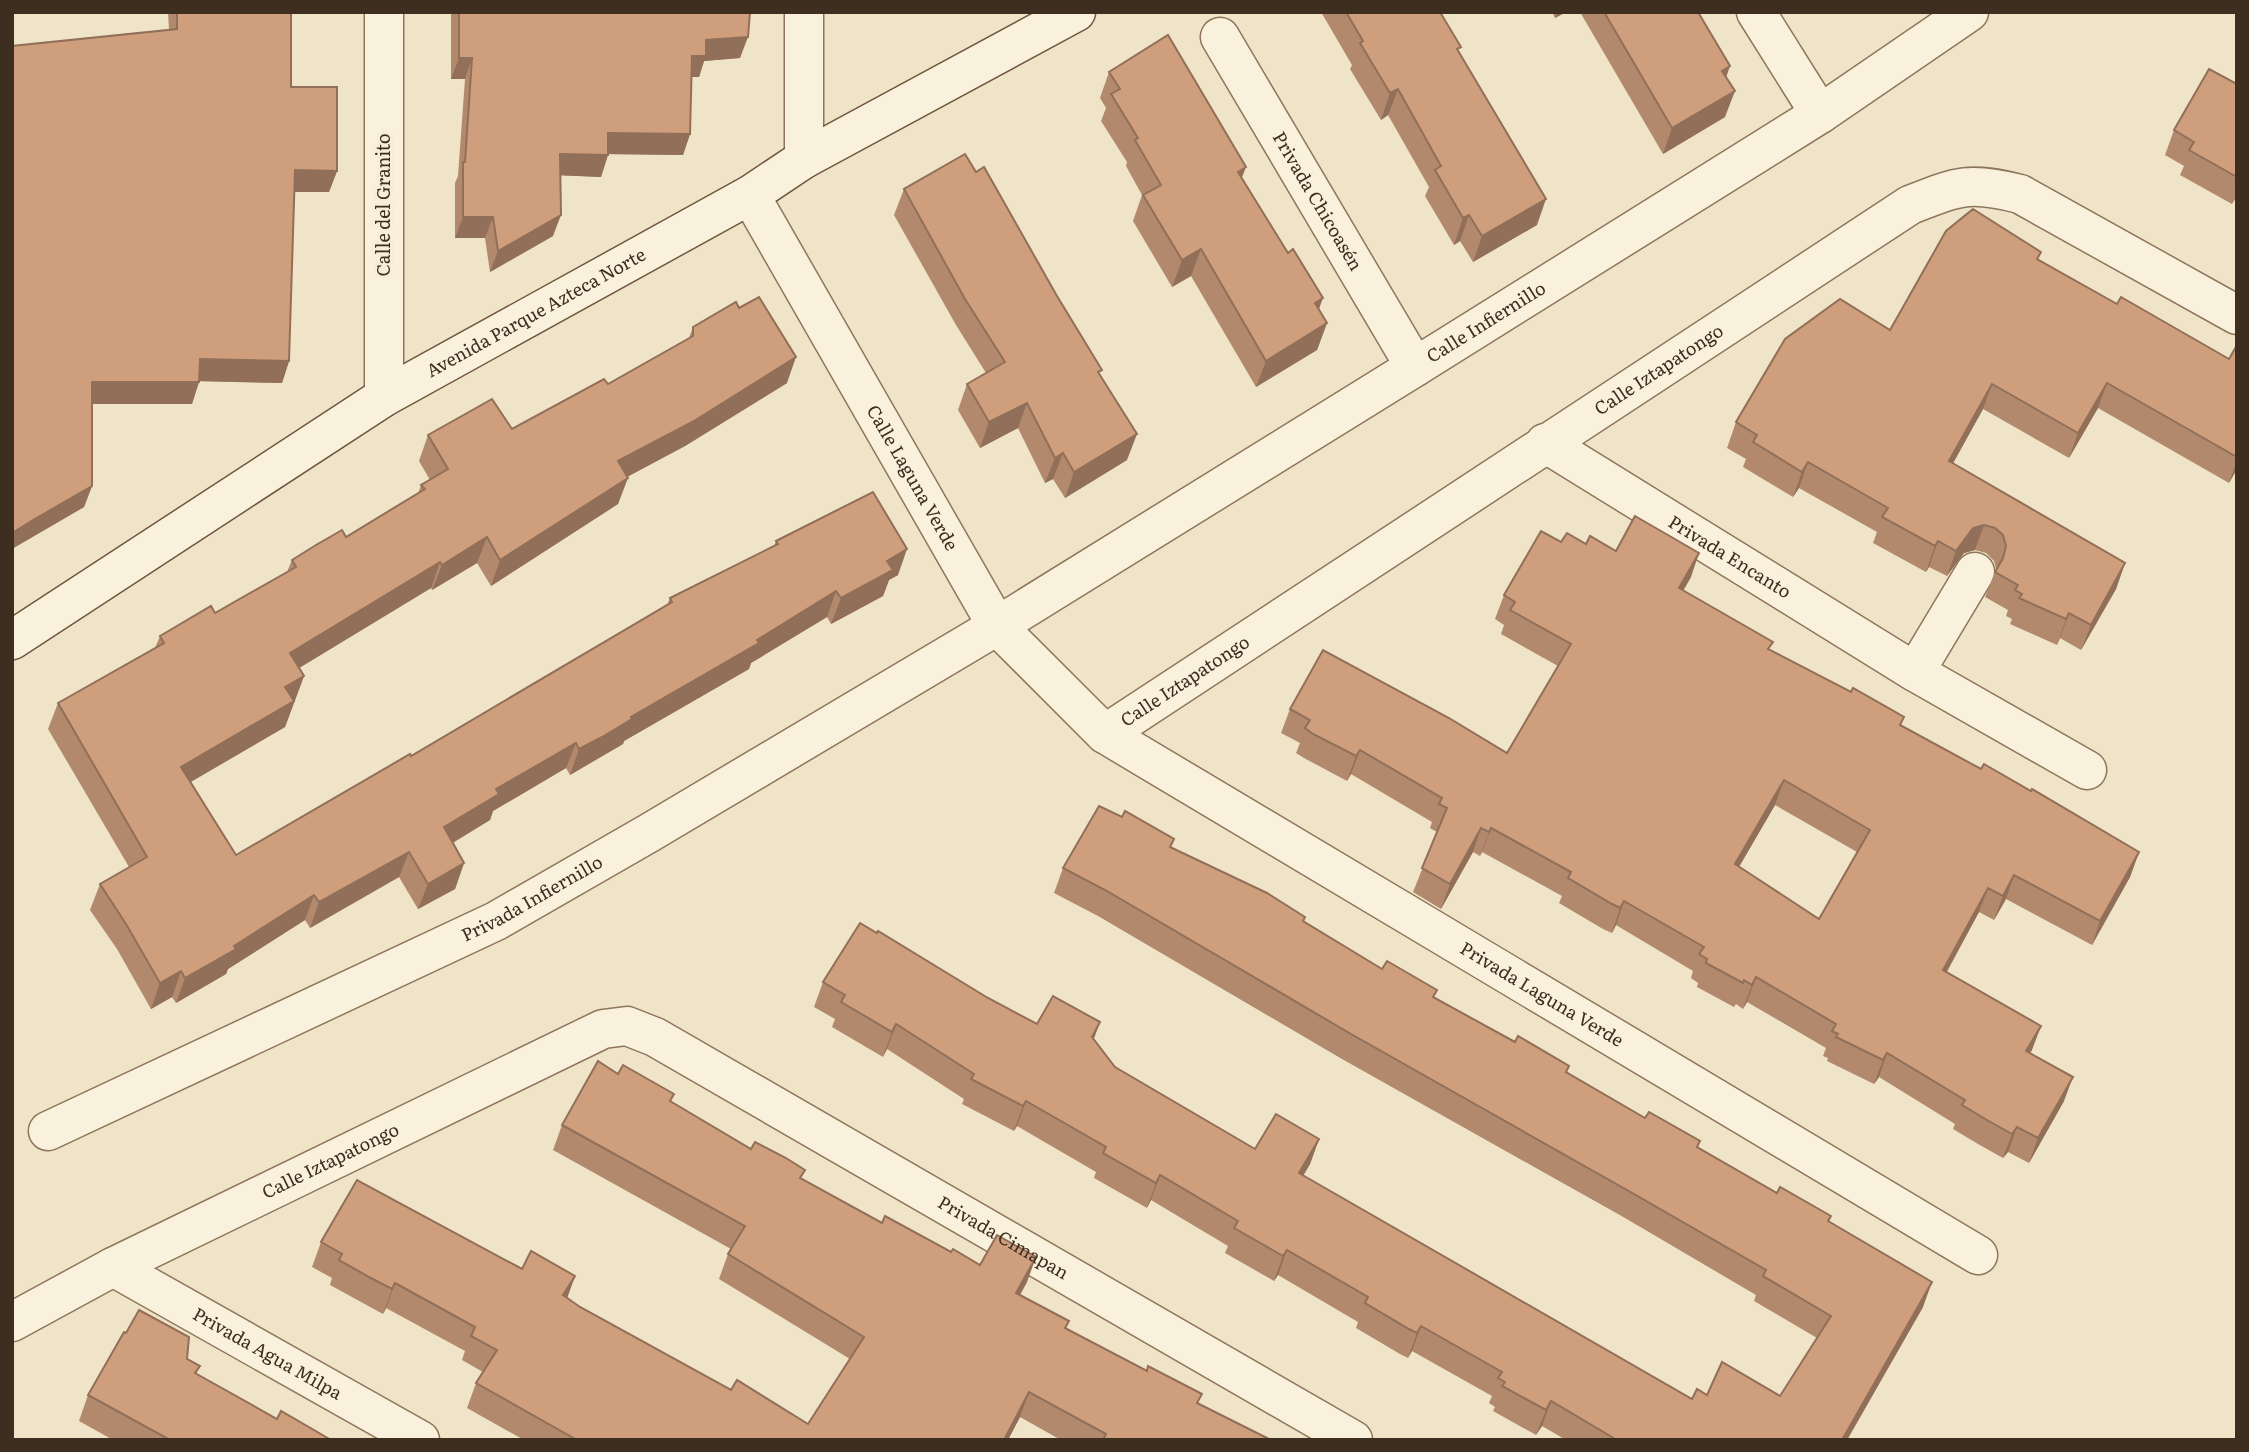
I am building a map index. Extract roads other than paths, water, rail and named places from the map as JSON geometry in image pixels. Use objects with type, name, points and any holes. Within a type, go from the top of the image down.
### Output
[{"type":"street","name":"Calle del Granito","points":[[384,12],[384,397]]},
{"type":"street","points":[[804,12],[804,159]]},
{"type":"street","name":"Avenida Parque Azteca Norte","points":[[12,640],[384,397],[750,195],[804,159],[1076,12]]},
{"type":"street","points":[[1756,12],[1820,114]]},
{"type":"street","name":"Calle Infiernillo","points":[[997,626],[1820,114],[1969,12]]},
{"type":"street","name":"Privada Chicoasén","points":[[1220,37],[1415,367]]},
{"type":"street","name":"Calle Iztapatongo","points":[[1105,734],[1910,205],[1956,187],[1987,186],[2020,194],[2237,315]]},
{"type":"street","name":"Calle Laguna Verde","points":[[750,195],[997,626],[1105,734]]},
{"type":"street","name":"Privada Encanto","points":[[1545,443],[1915,671],[2087,770]]},
{"type":"street","points":[[1915,671],[1975,572]]},
{"type":"street","name":"Privada Infiernillo","points":[[48,1131],[496,921],[997,626]]},
{"type":"street","name":"Privada Laguna Verde","points":[[1105,734],[1978,1255]]},
{"type":"street","name":"Calle Iztapatongo","points":[[12,1322],[113,1267],[603,1030],[627,1026],[655,1037]]},
{"type":"street","name":"Privada Cimapan","points":[[655,1037],[1353,1440]]},
{"type":"street","name":"Privada Agua Milpa","points":[[113,1267],[419,1440]]}]
